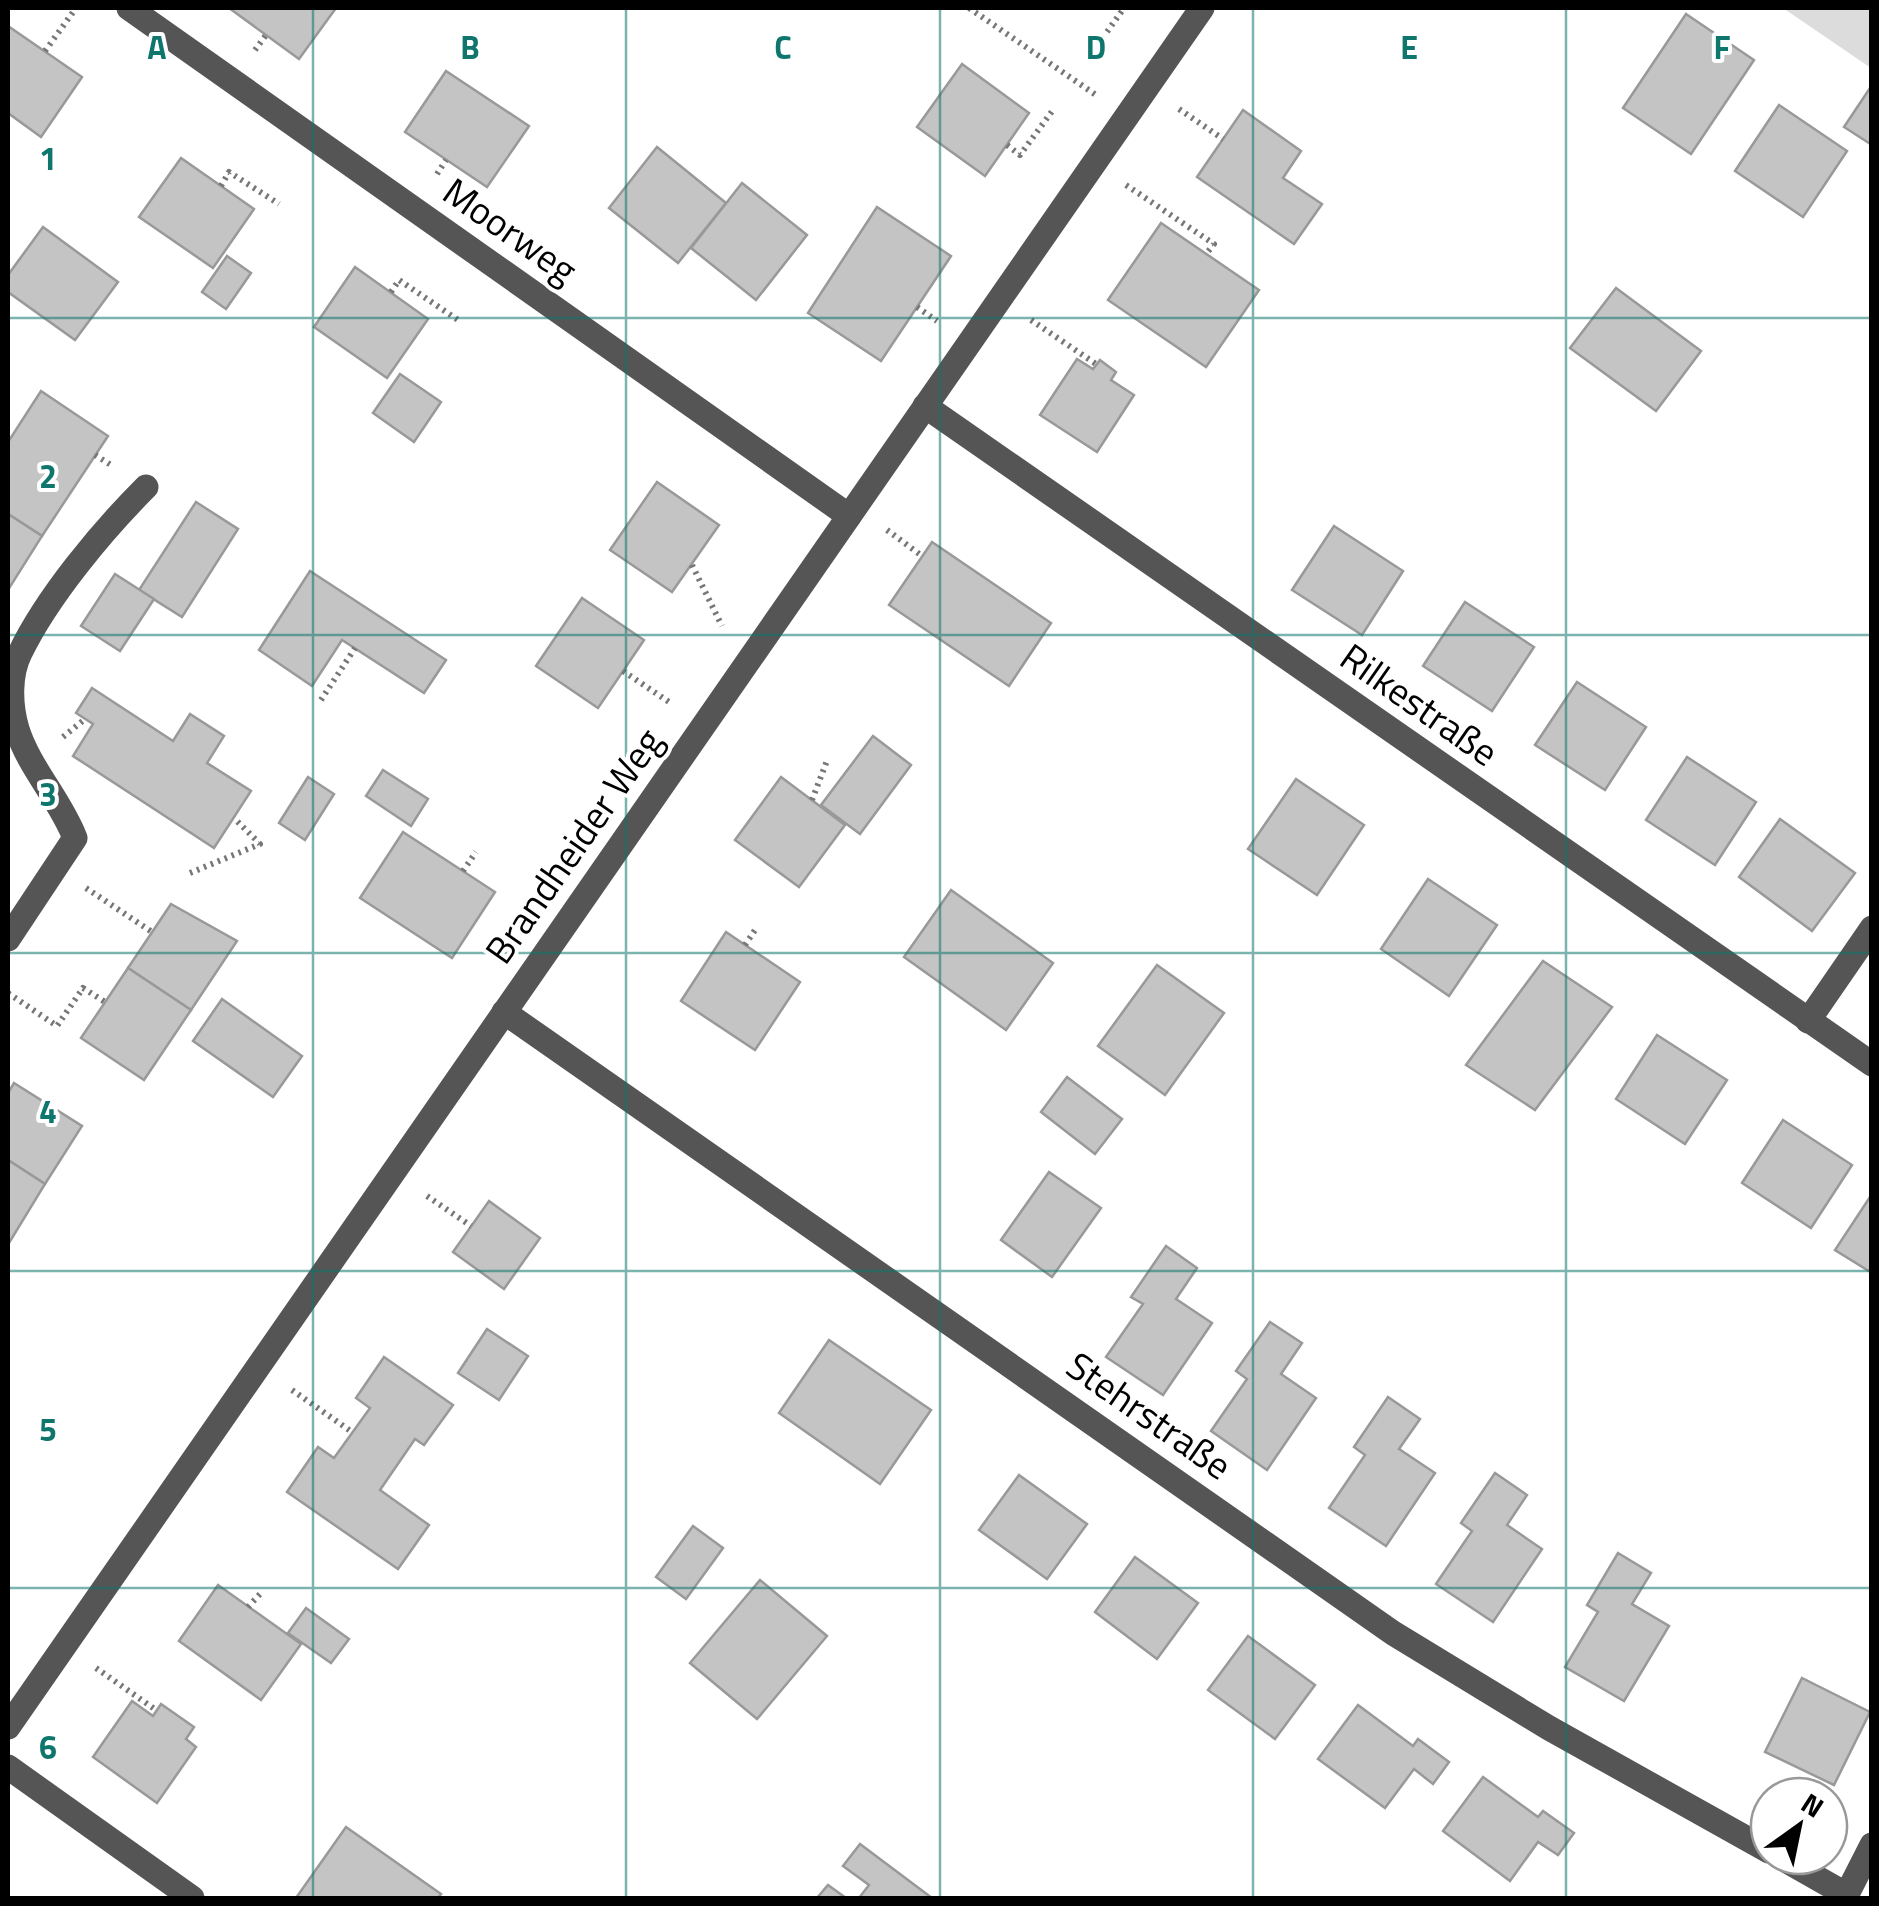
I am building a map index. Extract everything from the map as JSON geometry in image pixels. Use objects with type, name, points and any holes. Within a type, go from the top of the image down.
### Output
[{"type":"street","name":"Moorweg","points":[[129,8],[848,516]]},
{"type":"street","name":"Brandheider Weg","points":[[8,1727],[1202,8]]},
{"type":"street","name":"Rilkestraße","points":[[925,406],[1872,1064]]},
{"type":"street","points":[[8,939],[75,838],[64,809],[18,730],[11,693],[18,656],[102,530],[146,488]]},
{"type":"street","points":[[1808,1021],[1872,928]]},
{"type":"street","name":"Stehrstraße","points":[[504,1012],[1393,1633],[1550,1728],[1749,1840]]},
{"type":"street","points":[[8,1767],[192,1898]]},
{"type":"street","points":[[1812,1876],[1846,1896],[1872,1845]]},
{"type":"path","points":[[45,52],[76,8]]},
{"type":"path","points":[[969,8],[1126,116]]},
{"type":"path","points":[[1094,50],[1124,8]]},
{"type":"path","points":[[1147,86],[1223,139]]},
{"type":"path","points":[[1007,145],[1020,155],[1052,110]]},
{"type":"path","points":[[1094,164],[1214,244],[1206,254]]},
{"type":"path","points":[[220,186],[229,172],[278,204]]},
{"type":"path","points":[[391,292],[399,280],[460,322]]},
{"type":"path","points":[[1000,298],[1096,364]]},
{"type":"path","points":[[692,564],[743,668]]},
{"type":"path","points":[[321,700],[356,648]]},
{"type":"path","points":[[623,671],[704,724]]},
{"type":"path","points":[[812,800],[828,758]]},
{"type":"path","points":[[190,873],[260,844],[234,818]]},
{"type":"path","points":[[464,871],[476,852]]},
{"type":"path","points":[[56,868],[152,932]]},
{"type":"path","points":[[745,945],[755,930]]},
{"type":"path","points":[[8,994],[57,1026],[82,988],[105,1002]]},
{"type":"path","points":[[392,1172],[471,1226]]},
{"type":"path","points":[[307,1400],[352,1432]]},
{"type":"path","points":[[248,1607],[260,1594]]},
{"type":"path","points":[[64,1645],[156,1710]]},
{"type":"shaded area","points":[[1783,8],[1871,8],[1871,68]]},
{"type":"building","points":[[229,8],[336,8],[299,59]]},
{"type":"building","points":[[1686,14],[1754,60],[1691,154],[1623,108]]},
{"type":"building","points":[[8,26],[82,77],[41,137],[8,113]]},
{"type":"building","points":[[962,64],[1029,113],[985,176],[917,127]]},
{"type":"building","points":[[446,71],[529,126],[487,187],[405,132]]},
{"type":"building","points":[[1872,88],[1872,145],[1844,127]]},
{"type":"building","points":[[1779,105],[1847,151],[1803,217],[1735,171]]},
{"type":"building","points":[[1243,110],[1301,151],[1283,178],[1322,204],[1294,244],[1197,177]]},
{"type":"building","points":[[657,147],[726,203],[678,263],[609,208]]},
{"type":"building","points":[[181,158],[254,209],[213,268],[139,217]]},
{"type":"building","points":[[742,183],[807,235],[756,300],[691,248]]},
{"type":"building","points":[[877,207],[951,256],[881,361],[808,313]]},
{"type":"building","points":[[1161,223],[1259,290],[1206,367],[1108,300]]},
{"type":"building","points":[[43,227],[118,282],[75,340],[8,292],[8,275]]},
{"type":"building","points":[[227,256],[251,273],[226,309],[202,292]]},
{"type":"building","points":[[355,267],[428,319],[387,378],[314,327]]},
{"type":"building","points":[[1616,288],[1701,351],[1656,411],[1570,348]]},
{"type":"building","points":[[1077,359],[1093,369],[1100,360],[1116,372],[1111,380],[1134,395],[1097,452],[1040,415]]},
{"type":"building","points":[[400,374],[441,402],[414,442],[373,413]]},
{"type":"building","points":[[41,391],[108,436],[42,536],[8,514],[8,442]]},
{"type":"building","points":[[657,482],[719,525],[672,592],[610,550]]},
{"type":"building","points":[[196,502],[238,529],[182,617],[139,590]]},
{"type":"building","points":[[8,514],[42,536],[8,590]]},
{"type":"building","points":[[1334,526],[1403,571],[1362,635],[1292,590]]},
{"type":"building","points":[[932,542],[1051,623],[1009,686],[889,605]]},
{"type":"building","points":[[310,571],[446,660],[424,693],[342,640],[312,686],[259,650]]},
{"type":"building","points":[[115,574],[154,599],[120,651],[81,626]]},
{"type":"building","points":[[582,598],[644,640],[598,708],[536,666]]},
{"type":"building","points":[[1465,602],[1534,647],[1492,711],[1423,666]]},
{"type":"building","points":[[1577,682],[1646,727],[1605,790],[1535,745]]},
{"type":"building","points":[[92,688],[173,741],[190,714],[224,736],[207,763],[251,791],[214,848],[73,756],[93,724],[76,713]]},
{"type":"building","points":[[873,736],[911,765],[860,834],[821,805]]},
{"type":"building","points":[[1687,757],[1756,802],[1715,865],[1646,820]]},
{"type":"building","points":[[383,770],[428,799],[411,826],[366,796]]},
{"type":"building","points":[[308,777],[334,794],[305,840],[279,823]]},
{"type":"building","points":[[781,777],[845,825],[799,887],[735,840]]},
{"type":"building","points":[[1296,779],[1364,825],[1317,895],[1248,849]]},
{"type":"building","points":[[1780,819],[1855,873],[1812,931],[1739,877]]},
{"type":"building","points":[[403,832],[495,892],[452,958],[360,898]]},
{"type":"building","points":[[1428,879],[1497,925],[1449,996],[1381,949]]},
{"type":"building","points":[[951,890],[1053,963],[1006,1030],[904,957]]},
{"type":"building","points":[[171,904],[237,941],[191,1010],[128,968]]},
{"type":"building","points":[[726,932],[800,982],[755,1050],[681,1001]]},
{"type":"building","points":[[1543,961],[1612,1007],[1535,1110],[1466,1065]]},
{"type":"building","points":[[1157,965],[1224,1013],[1165,1095],[1098,1046]]},
{"type":"building","points":[[128,968],[191,1010],[144,1080],[81,1038]]},
{"type":"building","points":[[222,999],[302,1056],[273,1097],[193,1041]]},
{"type":"building","points":[[1657,1035],[1727,1080],[1685,1144],[1616,1099]]},
{"type":"building","points":[[1067,1077],[1122,1119],[1095,1154],[1041,1112]]},
{"type":"building","points":[[14,1083],[82,1126],[45,1184],[8,1160],[8,1093]]},
{"type":"building","points":[[1783,1120],[1852,1165],[1811,1228],[1742,1183]]},
{"type":"building","points":[[8,1160],[45,1184],[9,1243],[8,1242]]},
{"type":"building","points":[[1049,1172],[1101,1208],[1052,1277],[1001,1240]]},
{"type":"building","points":[[1872,1194],[1872,1273],[1835,1250]]},
{"type":"building","points":[[489,1201],[540,1238],[504,1289],[453,1252]]},
{"type":"building","points":[[1166,1246],[1197,1268],[1176,1299],[1212,1323],[1163,1395],[1106,1357],[1143,1304],[1131,1297]]},
{"type":"building","points":[[1270,1322],[1302,1343],[1281,1374],[1316,1398],[1267,1470],[1211,1431],[1247,1379],[1236,1371]]},
{"type":"building","points":[[487,1329],[528,1356],[499,1400],[458,1373]]},
{"type":"building","points":[[829,1340],[931,1410],[880,1484],[779,1413]]},
{"type":"building","points":[[384,1357],[453,1405],[424,1445],[415,1439],[380,1490],[429,1525],[398,1569],[287,1492],[318,1447],[334,1458],[370,1408],[356,1398]]},
{"type":"building","points":[[1388,1397],[1420,1419],[1399,1449],[1435,1473],[1386,1546],[1329,1508],[1365,1455],[1354,1447]]},
{"type":"building","points":[[1495,1473],[1527,1495],[1507,1525],[1542,1549],[1493,1622],[1436,1584],[1472,1531],[1461,1523]]},
{"type":"building","points":[[1019,1475],[1087,1524],[1047,1579],[979,1530]]},
{"type":"building","points":[[693,1526],[723,1548],[686,1599],[656,1577]]},
{"type":"building","points":[[1618,1553],[1651,1573],[1632,1604],[1669,1626],[1624,1701],[1565,1667],[1598,1612],[1587,1605]]},
{"type":"building","points":[[1135,1557],[1198,1603],[1157,1659],[1095,1612]]},
{"type":"building","points":[[760,1580],[827,1636],[757,1719],[690,1663]]},
{"type":"building","points":[[218,1585],[301,1644],[261,1700],[179,1641]]},
{"type":"building","points":[[306,1608],[349,1639],[331,1663],[288,1633]]},
{"type":"building","points":[[1248,1636],[1315,1685],[1275,1739],[1208,1690]]},
{"type":"building","points":[[1802,1678],[1870,1712],[1838,1776],[1815,1776],[1765,1752]]},
{"type":"building","points":[[132,1701],[153,1716],[161,1704],[194,1727],[186,1739],[196,1747],[157,1803],[93,1757]]},
{"type":"building","points":[[1358,1705],[1413,1746],[1418,1739],[1449,1762],[1433,1784],[1414,1769],[1385,1808],[1318,1759]]},
{"type":"building","points":[[1483,1777],[1538,1817],[1543,1811],[1574,1833],[1558,1855],[1538,1842],[1510,1881],[1443,1831]]},
{"type":"building","points":[[346,1827],[441,1894],[438,1898],[296,1898]]},
{"type":"building","points":[[860,1844],[932,1898],[859,1898],[869,1885],[843,1866]]},
{"type":"building","points":[[828,1885],[846,1898],[817,1898]]}]
